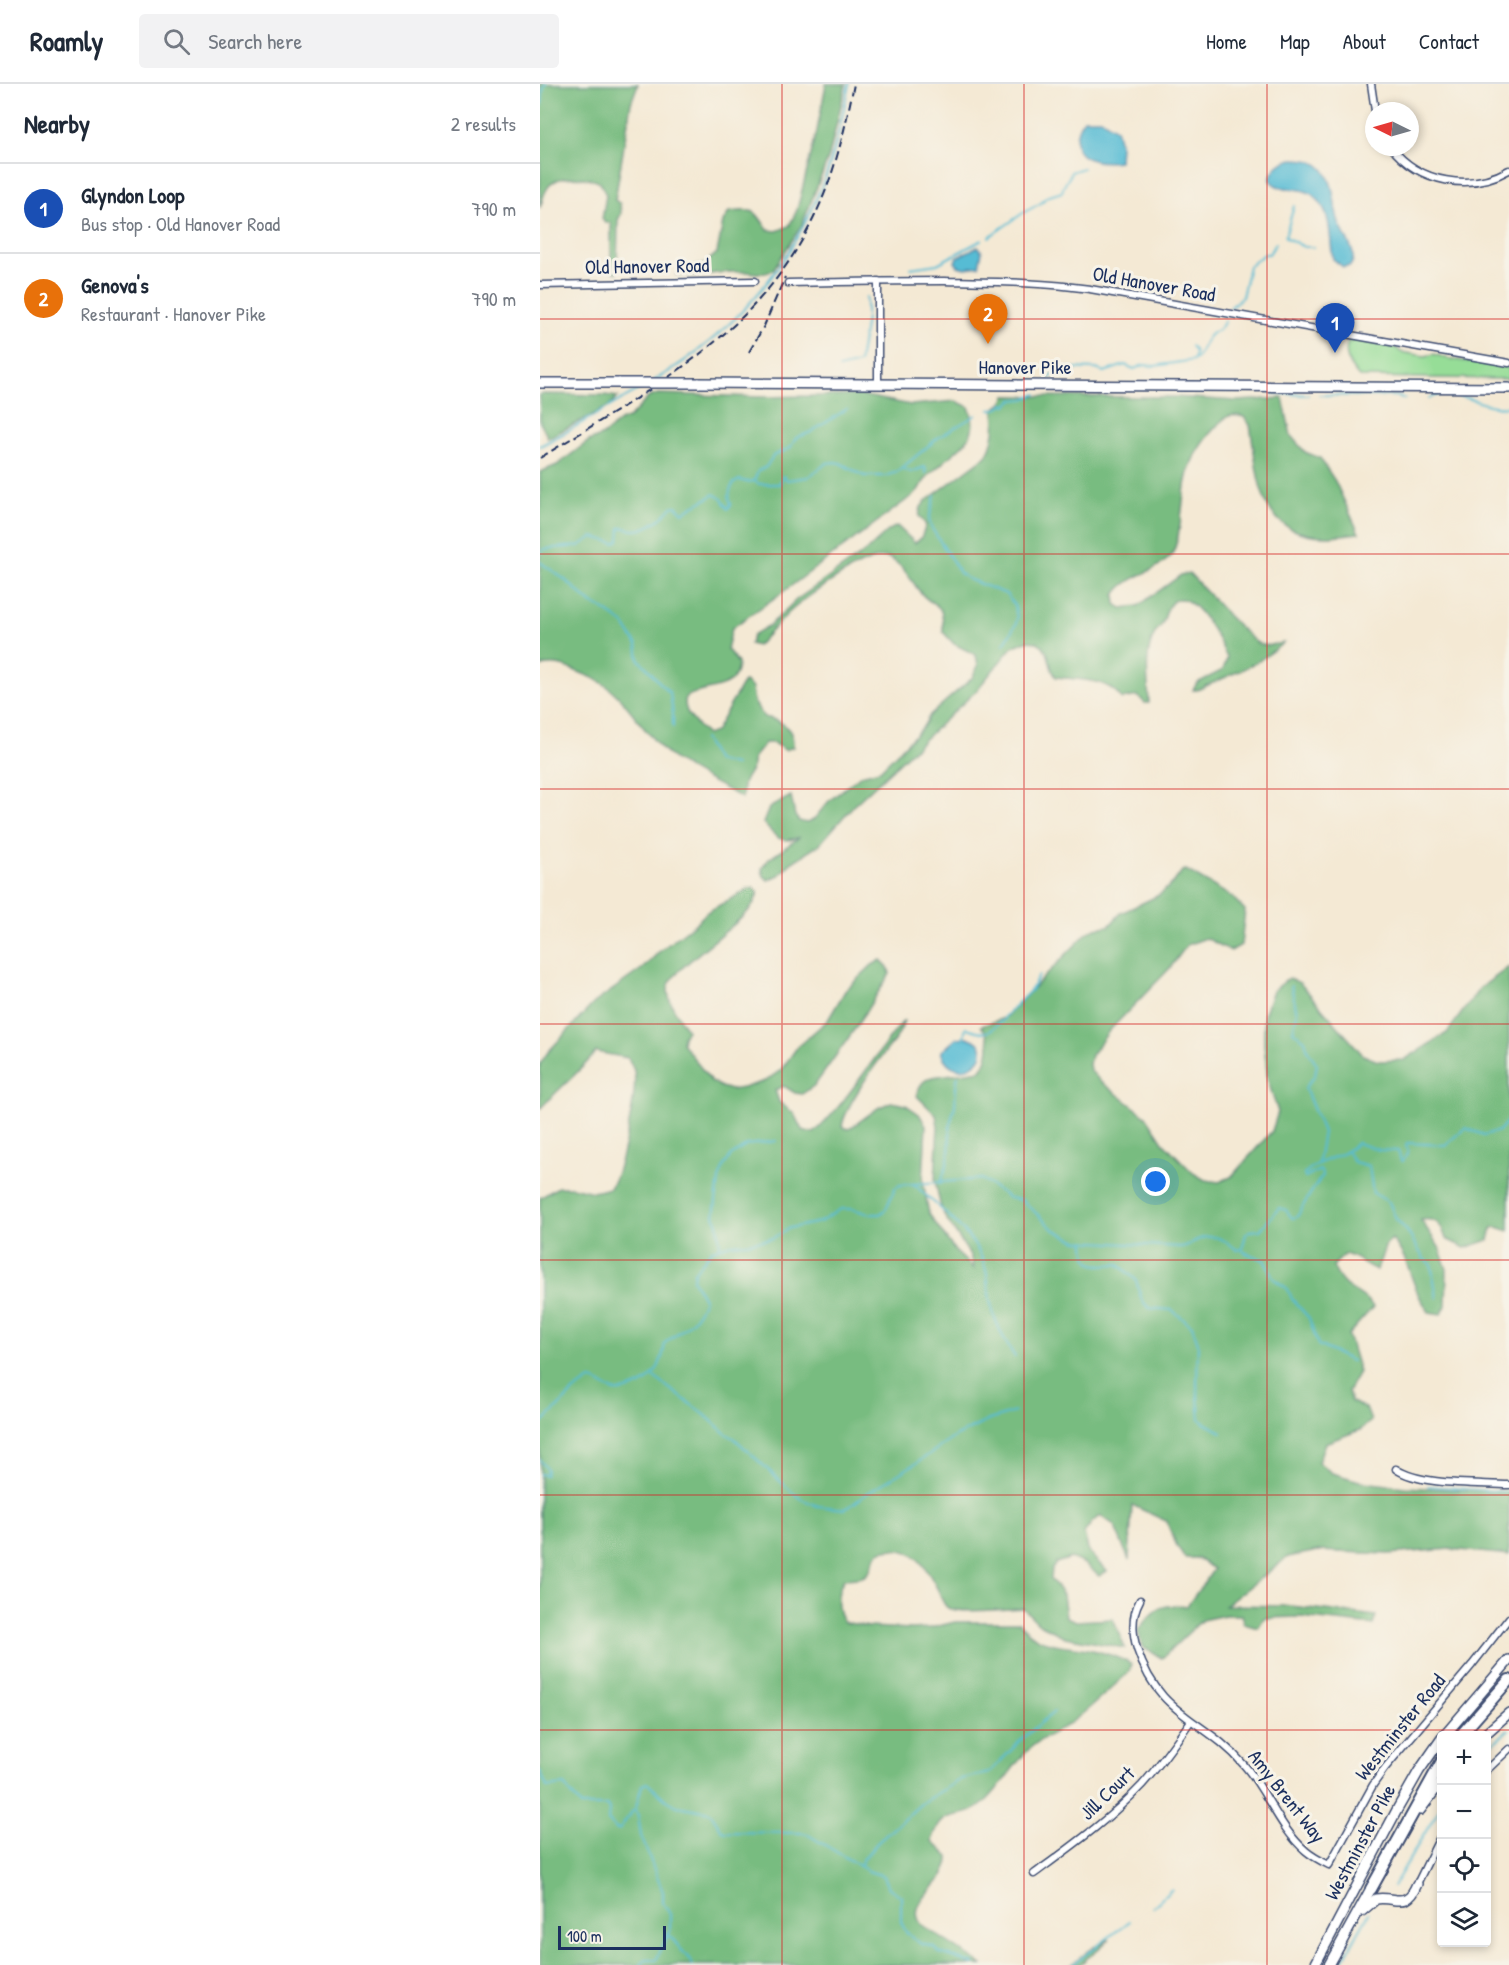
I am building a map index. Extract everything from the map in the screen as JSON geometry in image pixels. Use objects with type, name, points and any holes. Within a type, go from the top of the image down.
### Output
[{"type":"highway","name":"Hanover Pike","points":[[540,383],[1509,388]]},
{"type":"highway","name":"Westminster Pike","points":[[1448,1731],[1509,1660]]},
{"type":"highway","points":[[1464,1731],[1509,1680]]},
{"type":"highway","points":[[1489,1731],[1509,1713]]},
{"type":"highway","name":"Westminster Pike","points":[[1315,1965],[1398,1808],[1437,1746]]},
{"type":"highway","points":[[1371,1889],[1437,1770]]},
{"type":"highway","name":"Westminster Pike","points":[[1329,1965],[1371,1889],[1424,1803],[1439,1785]]},
{"type":"highway","points":[[1352,1922],[1376,1899],[1398,1902],[1414,1892],[1417,1884]]},
{"type":"street","points":[[1371,84],[1374,102]]},
{"type":"street","points":[[1398,156],[1414,168],[1432,177],[1449,181],[1472,182],[1509,170]]},
{"type":"street","name":"Old Hanover Road","points":[[540,285],[755,281]]},
{"type":"street","points":[[878,281],[878,384]]},
{"type":"street","name":"Old Hanover Road","points":[[789,283],[1009,281],[1068,286],[1509,363]]},
{"type":"street","points":[[1396,1469],[1403,1474],[1423,1480],[1509,1485]]},
{"type":"street","name":"Amy Brent Way","points":[[1140,1600],[1135,1610],[1133,1628],[1140,1659],[1160,1694],[1175,1710],[1235,1755],[1255,1779],[1297,1842],[1314,1857],[1329,1865]]},
{"type":"street","name":"Westminster Road","points":[[1329,1865],[1373,1785],[1385,1768],[1472,1665],[1509,1617]]},
{"type":"street","name":"Jill Court","points":[[1034,1874],[1081,1840],[1121,1805],[1158,1765],[1190,1722]]},
{"type":"street","points":[[1491,1767],[1509,1749]]},
{"type":"street","points":[[1417,1884],[1439,1839]]},
{"type":"green space","points":[[540,84],[638,84],[631,103],[615,200],[620,204],[621,214],[618,220],[617,273],[611,270],[611,223],[605,223],[602,219],[606,195],[600,182],[581,178],[560,179],[547,188],[540,208]]},
{"type":"green space","points":[[826,84],[846,84],[829,156],[802,225],[773,270],[763,273],[676,275],[684,267],[703,265],[717,253],[723,222],[729,212],[744,210],[753,212],[768,230],[777,231],[789,226],[797,210]]},
{"type":"green space","points":[[1356,340],[1395,347],[1401,352],[1425,356],[1434,354],[1449,359],[1509,367],[1509,379],[1359,377],[1350,365],[1346,351],[1348,341]]},
{"type":"green space","points":[[540,394],[618,397],[608,407],[548,438],[540,422]]},
{"type":"green space","points":[[658,394],[764,397],[861,395],[911,405],[956,401],[969,407],[972,416],[973,425],[969,438],[928,476],[916,493],[732,628],[727,649],[738,663],[737,673],[732,679],[719,687],[686,697],[688,713],[707,735],[715,732],[744,681],[752,688],[754,702],[764,717],[786,726],[792,735],[793,747],[785,750],[773,743],[765,743],[753,758],[752,768],[743,784],[742,798],[697,774],[670,756],[653,739],[623,701],[602,683],[562,666],[540,667],[540,472],[557,465],[589,441],[603,435],[620,421],[630,417],[649,397]]},
{"type":"green space","points":[[1006,396],[1174,397],[1238,401],[1283,398],[1291,436],[1305,452],[1320,458],[1335,481],[1359,533],[1326,536],[1303,533],[1286,526],[1274,515],[1265,500],[1250,425],[1244,417],[1227,417],[1204,441],[1190,467],[1174,551],[1164,563],[1120,588],[1115,595],[1116,604],[1122,608],[1138,606],[1181,575],[1189,573],[1253,640],[1265,645],[1283,643],[1242,670],[1193,690],[1197,683],[1223,670],[1227,658],[1199,611],[1183,599],[1175,600],[1168,607],[1162,624],[1151,643],[1147,668],[1149,703],[1145,703],[1138,696],[1122,699],[1109,687],[1092,681],[1056,677],[1048,655],[1043,646],[1037,642],[1026,641],[1012,647],[976,691],[853,806],[819,845],[791,863],[779,875],[768,880],[763,875],[762,868],[769,859],[800,837],[783,840],[772,832],[763,823],[769,808],[791,796],[795,816],[799,821],[807,823],[814,819],[829,801],[861,775],[880,770],[923,727],[930,715],[972,678],[978,666],[976,655],[954,644],[943,632],[942,613],[939,608],[923,595],[902,567],[889,558],[868,561],[825,585],[788,613],[757,646],[750,644],[753,635],[770,625],[796,600],[865,552],[889,530],[897,526],[915,543],[921,538],[926,525],[919,516],[921,507],[927,500],[986,456],[994,433],[994,409],[1002,403]]},
{"type":"green space","points":[[1186,870],[1232,897],[1245,910],[1241,945],[1231,951],[1206,938],[1187,945],[1170,968],[1109,1031],[1091,1055],[1089,1064],[1090,1070],[1101,1082],[1146,1116],[1163,1142],[1193,1173],[1205,1180],[1219,1182],[1231,1177],[1272,1131],[1278,1112],[1268,1081],[1264,1045],[1264,1015],[1273,991],[1289,978],[1300,983],[1363,1055],[1378,1061],[1404,1060],[1447,1033],[1480,988],[1509,967],[1509,1231],[1497,1227],[1492,1228],[1489,1240],[1465,1248],[1446,1239],[1441,1226],[1435,1221],[1421,1220],[1439,1247],[1447,1269],[1446,1306],[1441,1314],[1429,1312],[1419,1296],[1401,1252],[1392,1239],[1386,1244],[1377,1270],[1345,1254],[1333,1266],[1342,1282],[1373,1307],[1348,1335],[1359,1372],[1348,1391],[1351,1402],[1366,1408],[1371,1421],[1360,1430],[1325,1443],[1318,1462],[1332,1473],[1363,1482],[1405,1487],[1509,1492],[1509,1555],[1450,1549],[1388,1554],[1318,1551],[1288,1557],[1226,1605],[1291,1606],[1376,1616],[1373,1625],[1301,1617],[1264,1618],[1258,1628],[1244,1624],[1241,1615],[1225,1615],[1202,1620],[1162,1658],[1142,1647],[1138,1630],[1158,1609],[1187,1606],[1214,1569],[1197,1558],[1185,1558],[1166,1521],[1132,1505],[1129,1560],[1114,1525],[1101,1516],[1093,1521],[1084,1533],[1089,1553],[1107,1571],[1099,1576],[1085,1564],[1071,1558],[1056,1563],[1052,1569],[1051,1579],[1063,1595],[1066,1617],[1076,1621],[1113,1619],[1125,1648],[1065,1637],[1039,1624],[1023,1608],[973,1611],[948,1608],[943,1603],[925,1567],[913,1555],[896,1549],[880,1552],[866,1575],[860,1578],[844,1579],[841,1584],[838,1607],[844,1622],[869,1627],[912,1629],[930,1628],[955,1622],[1020,1622],[1033,1636],[1041,1640],[1104,1653],[1132,1665],[1128,1673],[1080,1716],[1030,1748],[983,1804],[975,1810],[947,1818],[936,1829],[932,1841],[949,1857],[948,1867],[922,1900],[917,1916],[922,1925],[982,1965],[540,1965],[540,1198],[558,1187],[572,1187],[593,1192],[610,1188],[623,1149],[635,1081],[634,1071],[628,1058],[596,1052],[540,1109],[540,1064],[548,1052],[594,1003],[643,968],[707,912],[752,887],[758,892],[753,905],[746,914],[693,958],[672,980],[668,988],[672,1005],[687,1030],[682,1043],[711,1081],[721,1087],[731,1090],[765,1081],[781,1070],[798,1046],[828,1020],[845,991],[872,965],[881,960],[888,967],[890,974],[815,1085],[802,1094],[795,1093],[784,1086],[775,1090],[779,1102],[794,1114],[802,1130],[814,1133],[850,1092],[904,1020],[898,1035],[852,1101],[842,1127],[849,1129],[878,1108],[891,1102],[906,1105],[919,1114],[926,1125],[923,1181],[929,1214],[955,1251],[974,1269],[970,1255],[945,1217],[940,1204],[935,1180],[938,1126],[936,1115],[917,1096],[920,1087],[932,1077],[981,1070],[989,1042],[981,1026],[1004,1018],[1086,934],[1095,928],[1109,926],[1121,913],[1159,895],[1174,882],[1182,871]]},
{"type":"green space","points":[[1110,1939],[1079,1965],[1071,1965],[1094,1947]]},
{"type":"water","points":[[1084,119],[1101,119],[1116,129],[1120,144],[1119,161],[1092,160],[1081,154],[1076,138]]},
{"type":"water","points":[[1293,159],[1313,162],[1320,166],[1327,175],[1339,223],[1353,253],[1350,266],[1343,267],[1333,259],[1328,219],[1317,198],[1302,190],[1275,185],[1270,180],[1278,166]]},
{"type":"water","points":[[977,247],[982,252],[979,266],[965,268],[958,266],[955,262],[957,257]]},
{"type":"water","points":[[967,1037],[978,1043],[982,1050],[980,1058],[975,1064],[966,1068],[957,1068],[948,1063],[941,1052],[957,1038]]},
{"type":"waterway","points":[[540,109],[546,84]]},
{"type":"waterway","points":[[655,380],[684,361],[735,319],[777,270],[795,242],[824,181],[849,84]]},
{"type":"waterway","points":[[989,237],[1041,203],[1046,197],[1062,192],[1071,172],[1083,168]]},
{"type":"waterway","points":[[1285,237],[1294,206]]},
{"type":"waterway","points":[[1285,237],[1304,247],[1313,247]]},
{"type":"waterway","points":[[910,268],[937,264],[982,240]]},
{"type":"waterway","points":[[1230,308],[1242,297],[1249,266],[1264,254],[1269,254],[1276,243]]},
{"type":"waterway","points":[[839,368],[859,363],[866,319],[866,297]]},
{"type":"waterway","points":[[1049,378],[1062,368],[1096,369],[1104,372],[1125,365],[1134,369],[1144,365],[1155,366],[1194,360],[1208,337],[1219,330],[1225,321]]},
{"type":"waterway","points":[[1191,346],[1195,352],[1194,360]]},
{"type":"waterway","points":[[540,446],[643,387]]},
{"type":"waterway","points":[[1271,393],[1308,395]]},
{"type":"waterway","points":[[990,410],[999,408],[1003,404],[1007,405],[1012,400],[1024,399],[1037,394]]},
{"type":"waterway","points":[[1429,399],[1443,394],[1461,396],[1494,406],[1509,407]]},
{"type":"waterway","points":[[1319,395],[1396,396],[1405,399]]},
{"type":"waterway","points":[[754,481],[758,471],[766,467],[773,456],[790,448],[796,438],[811,432],[847,409]]},
{"type":"waterway","points":[[540,553],[544,549],[579,546],[593,537],[615,543],[619,540],[620,528],[635,530],[645,528],[661,518],[672,507],[676,506],[683,513],[714,494],[722,499],[728,509],[731,504],[730,490],[740,480],[754,481],[759,484],[779,484],[783,476],[787,480],[808,477],[827,463],[834,462],[864,476],[886,476],[897,472],[939,437],[976,415]]},
{"type":"waterway","points":[[902,468],[911,472],[925,467],[926,473]]},
{"type":"waterway","points":[[935,496],[929,519],[931,527],[960,573],[968,579],[1006,594],[1014,604],[1016,624],[1004,644]]},
{"type":"waterway","points":[[540,562],[564,579],[592,604],[623,623],[637,645],[639,660],[670,693],[673,727]]},
{"type":"waterway","points":[[704,739],[717,761],[735,765]]},
{"type":"waterway","points":[[963,1040],[966,1028],[988,1032],[1004,1020],[1004,1017],[1031,990],[1039,975]]},
{"type":"waterway","points":[[1291,986],[1297,1013],[1293,1031],[1305,1040],[1308,1051],[1317,1064],[1315,1075],[1305,1088],[1323,1132],[1318,1162]]},
{"type":"waterway","points":[[940,1183],[949,1156],[950,1125],[958,1076]]},
{"type":"waterway","points":[[1242,1249],[1246,1234],[1260,1230],[1279,1208],[1286,1210],[1292,1218],[1297,1217],[1323,1176],[1320,1170],[1305,1177],[1304,1174],[1310,1168],[1344,1153],[1357,1143],[1379,1150],[1398,1151],[1403,1161],[1408,1152],[1407,1143],[1445,1145],[1465,1128],[1484,1135],[1499,1131],[1509,1119]]},
{"type":"waterway","points":[[720,1246],[718,1224],[714,1216],[719,1179],[724,1166],[731,1156],[747,1145],[776,1141]]},
{"type":"waterway","points":[[1347,1151],[1354,1162],[1369,1166],[1373,1193],[1389,1202],[1396,1219],[1407,1231],[1424,1259],[1431,1264],[1437,1298]]},
{"type":"waterway","points":[[540,1425],[574,1391],[590,1380],[611,1390],[620,1391],[641,1385],[652,1376],[662,1358],[665,1343],[689,1324],[701,1308],[704,1299],[693,1280],[694,1272],[712,1250],[731,1244],[773,1238],[790,1228],[820,1222],[841,1209],[880,1214],[886,1209],[895,1188],[900,1185],[982,1179],[1009,1198],[1022,1200],[1053,1229],[1077,1241],[1180,1247],[1206,1237],[1216,1237],[1237,1250],[1242,1249],[1264,1260],[1274,1279],[1288,1289],[1292,1299],[1309,1318],[1318,1345],[1352,1361]]},
{"type":"waterway","points":[[914,1184],[965,1233],[981,1255],[996,1320],[1015,1357]]},
{"type":"waterway","points":[[1085,1242],[1090,1262],[1098,1265],[1118,1264],[1136,1280],[1142,1301],[1149,1308],[1172,1310],[1192,1326],[1198,1343],[1197,1385],[1200,1419],[1222,1432]]},
{"type":"waterway","points":[[654,1377],[734,1438],[803,1500],[818,1506],[844,1509],[956,1436],[989,1420],[1015,1412]]},
{"type":"waterway","points":[[540,1460],[547,1469],[546,1475],[540,1474]]},
{"type":"waterway","points":[[1428,1486],[1509,1492]]},
{"type":"waterway","points":[[860,1866],[878,1842],[923,1802],[961,1779],[989,1773],[1023,1738],[1054,1712]]},
{"type":"waterway","points":[[1491,1745],[1509,1730]]},
{"type":"waterway","points":[[540,1771],[547,1787],[564,1785],[581,1806],[607,1806],[608,1820],[617,1830],[632,1811],[635,1811],[642,1785],[647,1783],[677,1806],[710,1812],[725,1832],[805,1833],[868,1871],[884,1876],[889,1888],[901,1896],[901,1922],[906,1932],[921,1944],[974,1964]]},
{"type":"waterway","points":[[635,1811],[638,1815],[641,1836],[663,1892],[663,1903],[670,1914],[670,1931],[656,1960]]},
{"type":"waterway","points":[[1393,1887],[1437,1812]]},
{"type":"waterway","points":[[1153,1907],[1172,1889]]},
{"type":"waterway","points":[[1340,1965],[1369,1913]]},
{"type":"waterway","points":[[1072,1965],[1130,1921]]},
{"type":"waterway","points":[[669,1935],[692,1965]]},
{"type":"waterway","points":[[640,1965],[646,1960],[656,1960]]},
{"type":"railway","points":[[540,458],[664,380],[702,352],[738,321],[770,287],[798,247],[821,202],[832,173],[854,84]]},
{"type":"railway","points":[[749,352],[764,326],[785,277]]},
{"type":"place","name":"Genova's","points":[[988,344]]},
{"type":"place","name":"Glyndon Loop","points":[[1335,353]]}]
